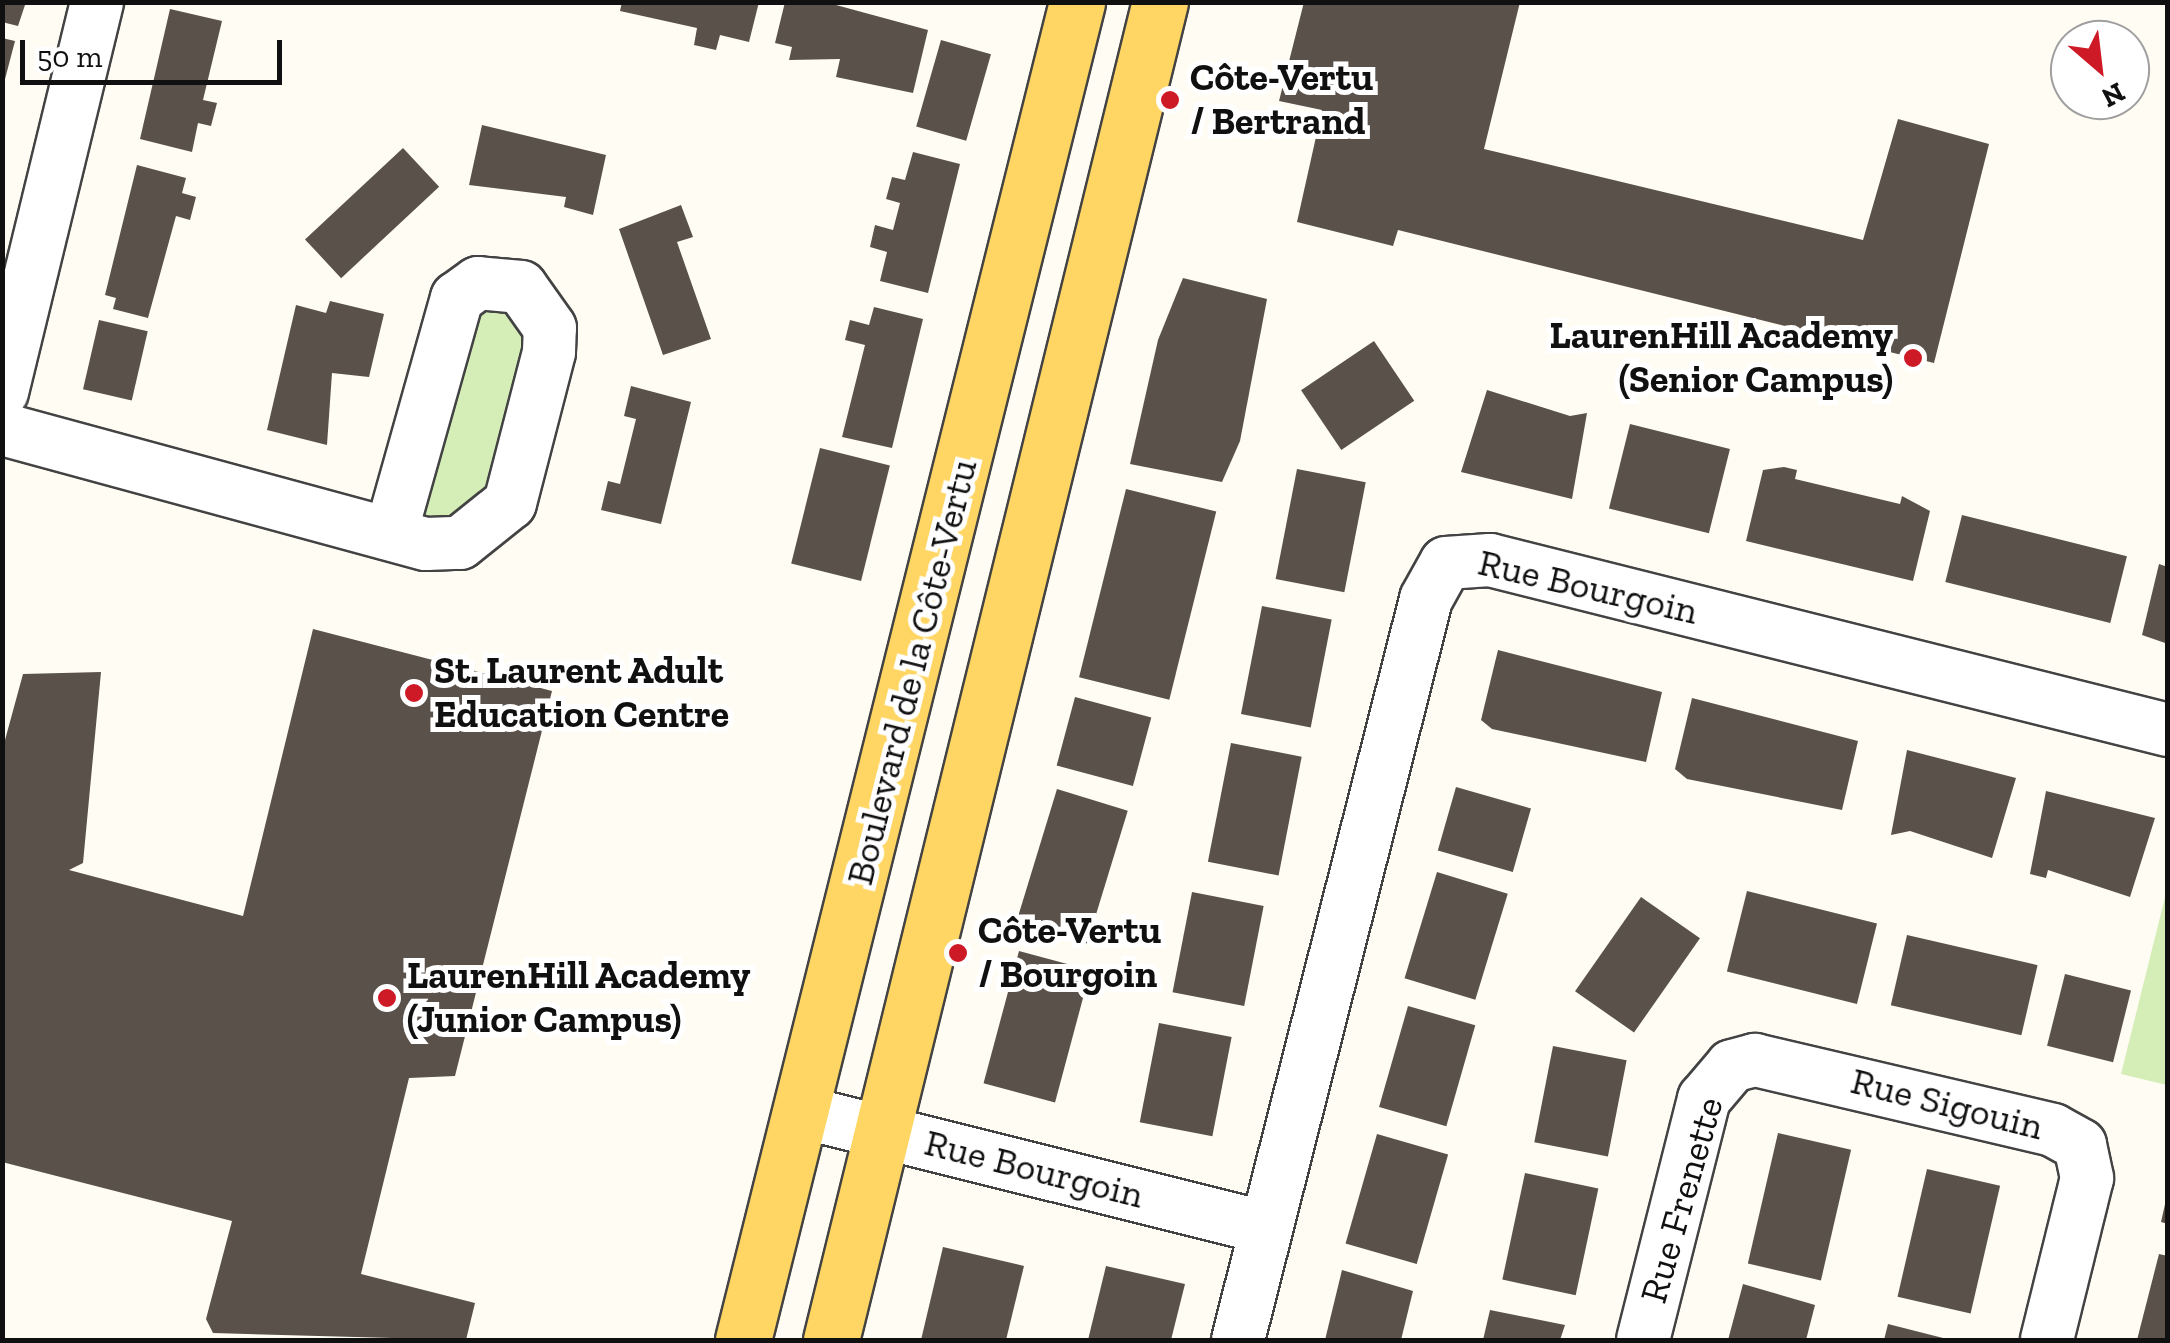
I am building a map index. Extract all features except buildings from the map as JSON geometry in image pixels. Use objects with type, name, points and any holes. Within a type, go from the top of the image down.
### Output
[{"type":"main road","name":"Boulevard de la Côte-Vertu","points":[[743,1340],[1077,2]]},
{"type":"main road","name":"Boulevard de la Côte-Vertu","points":[[831,1340],[1155,4]]},
{"type":"street","points":[[2,392],[97,2]]},
{"type":"street","points":[[2,430],[392,530],[426,544],[460,543],[510,503],[549,352],[545,318],[521,288],[478,283],[458,298],[392,530]]},
{"type":"street","name":"Rue Bourgoin","points":[[1238,1340],[1426,599],[1446,563],[1490,560],[2168,730]]},
{"type":"street","name":"Rue Sigouin","points":[[1732,1066],[1782,1063],[2070,1136],[2087,1178],[2047,1340]]},
{"type":"street","name":"Rue Frenette","points":[[1643,1340],[1704,1100],[1732,1066]]},
{"type":"street","name":"Rue Bourgoin","points":[[802,1112],[1266,1228]]},
{"type":"green space","points":[[497,308],[519,318],[529,348],[495,485],[435,530],[420,513],[473,318]]},
{"type":"green space","points":[[2167,889],[2167,1085],[2121,1074]]},
{"type":"place","name":"Côte-Vertu / Bertrand","points":[[1170,100]]},
{"type":"place","name":"LaurenHill Academy (Senior Campus)","points":[[1913,358]]},
{"type":"place","name":"St. Laurent Adult Education Centre","points":[[414,693]]},
{"type":"place","name":"Côte-Vertu / Bourgoin","points":[[958,953]]},
{"type":"place","name":"LaurenHill Academy (Junior Campus)","points":[[387,998]]}]
